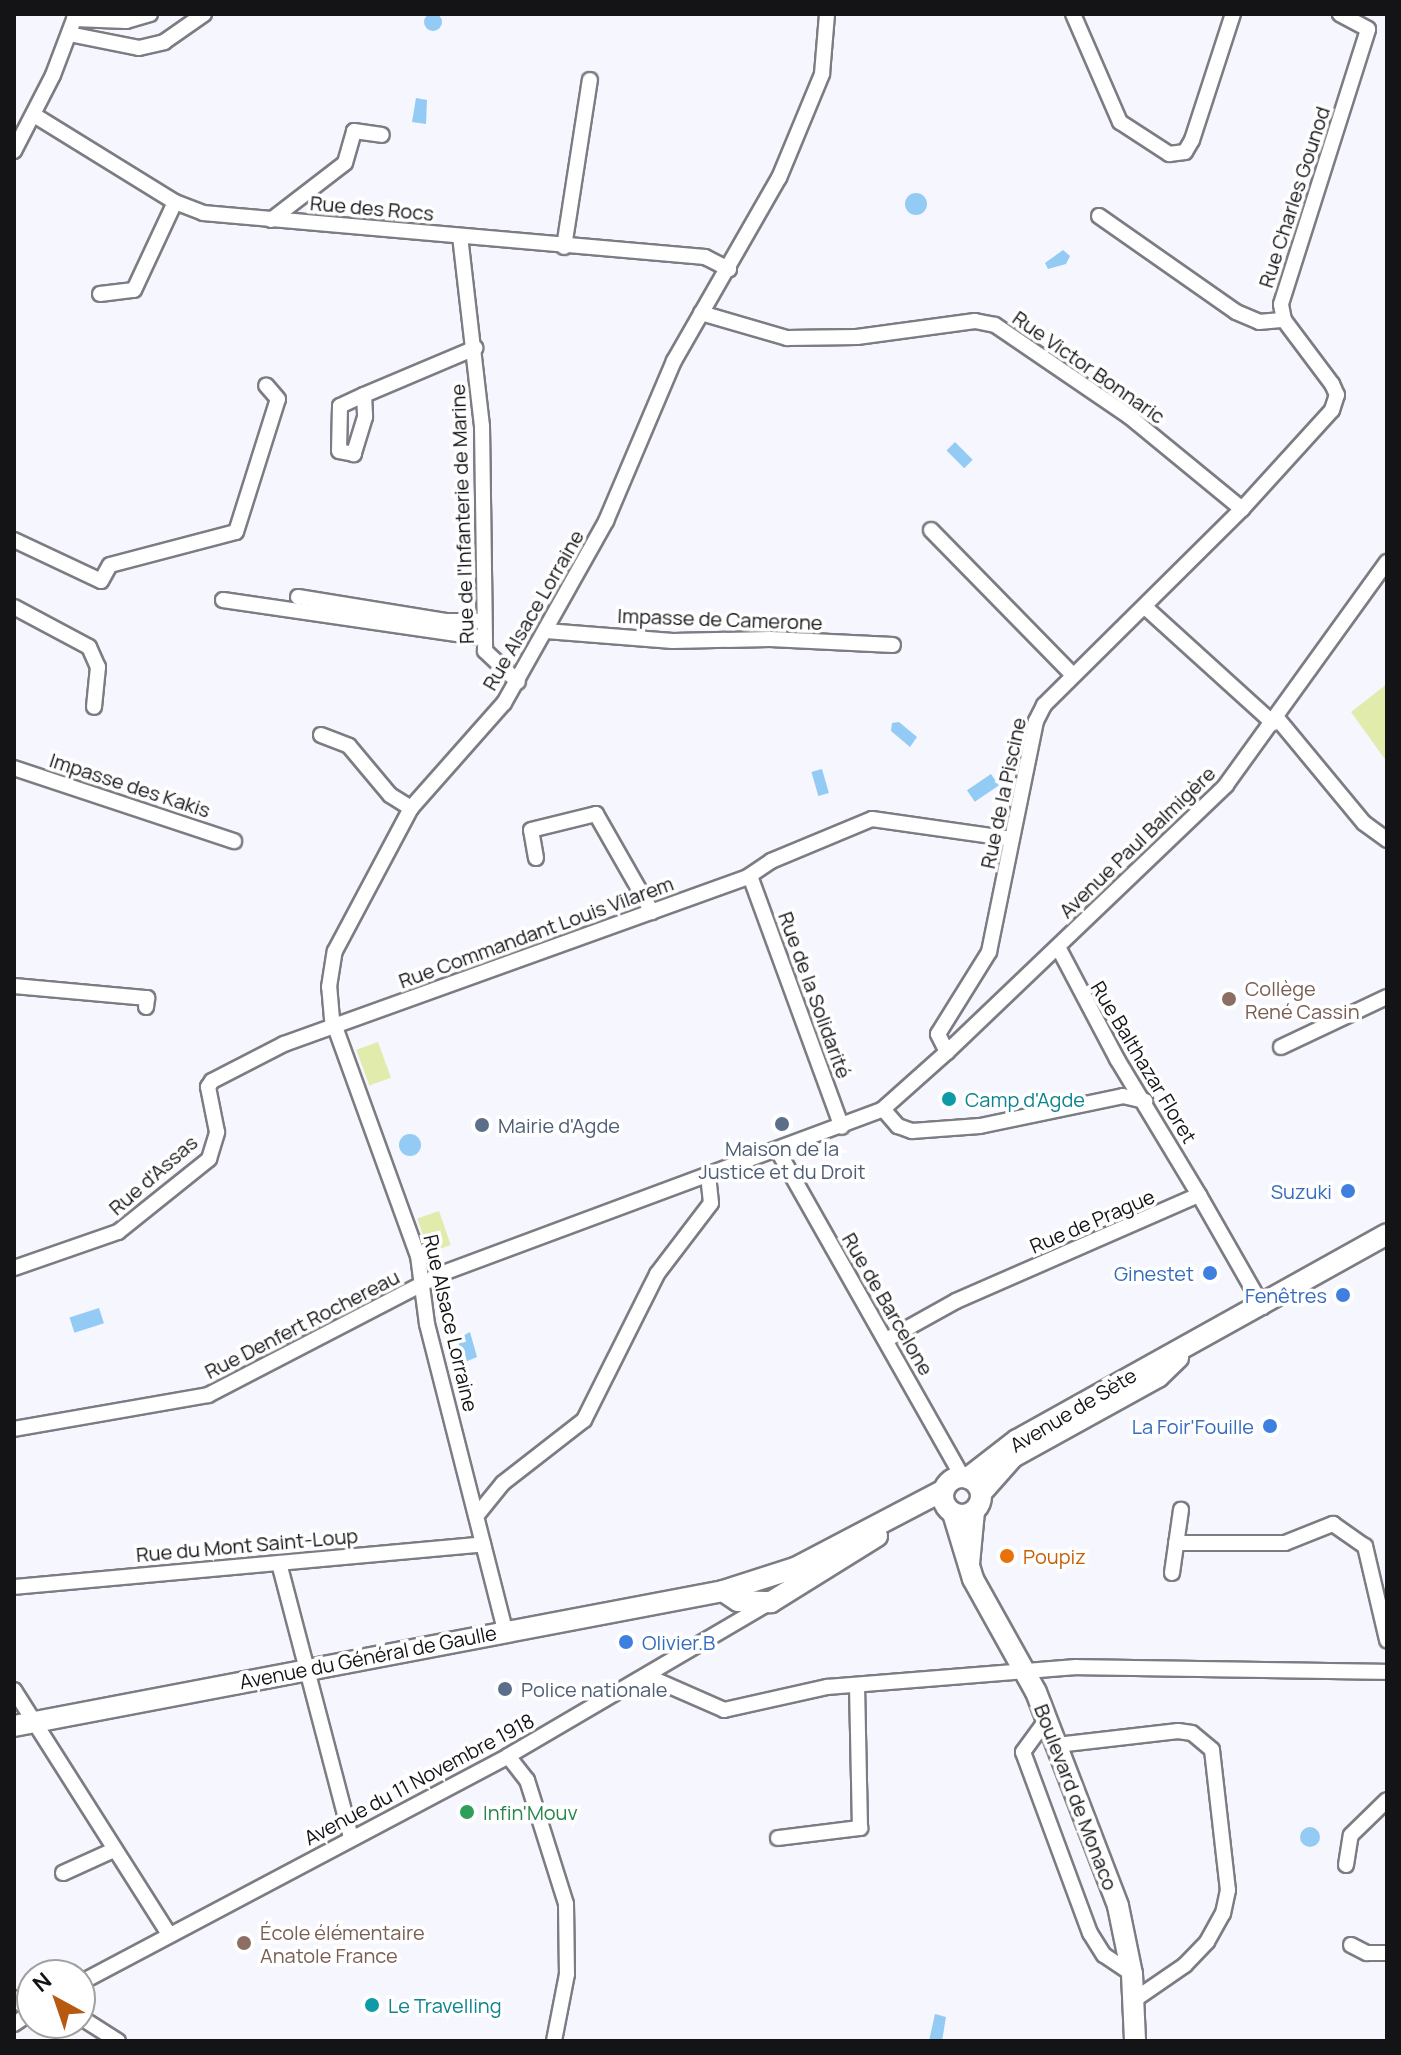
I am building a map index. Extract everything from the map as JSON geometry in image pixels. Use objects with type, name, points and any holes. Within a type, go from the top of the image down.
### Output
[{"type":"main road","name":"Avenue de Sète","points":[[795,1568],[962,1496],[1017,1440],[1151,1364],[1184,1352],[1387,1234]]},
{"type":"main road","name":"Avenue de Sète","points":[[771,1602],[912,1515],[962,1496]]},
{"type":"main road","name":"Boulevard de Monaco","points":[[962,1496],[969,1568],[1047,1719],[1118,1906],[1132,1974],[1135,2041]]},
{"type":"main road","name":"Avenue du Général de Gaulle","points":[[24,1724],[505,1630],[723,1591],[795,1568]]},
{"type":"main road","name":"Avenue du Général de Gaulle","points":[[723,1591],[738,1601],[771,1602]]},
{"type":"street","points":[[14,151],[34,115],[75,16],[126,21],[150,14]]},
{"type":"street","points":[[69,34],[139,48],[164,42],[204,14]]},
{"type":"street","name":"Rue Alsace Lorraine","points":[[505,1630],[421,1285],[418,1256],[335,1026],[329,987],[335,951],[411,808],[518,682],[606,521],[674,361],[779,178],[822,74],[827,14]]},
{"type":"street","points":[[1073,14],[1120,122],[1169,154],[1185,152],[1192,140],[1233,14]]},
{"type":"street","name":"Rue Charles Gounod","points":[[1284,320],[1281,304],[1368,29],[1340,14]]},
{"type":"street","points":[[564,247],[590,80]]},
{"type":"street","name":"Rue des Rocs","points":[[34,115],[175,202],[203,213],[705,257],[729,269]]},
{"type":"street","points":[[271,220],[345,163],[354,131],[382,135]]},
{"type":"street","points":[[100,294],[134,290],[175,202]]},
{"type":"street","points":[[1099,216],[1236,312],[1259,322],[1284,320]]},
{"type":"street","name":"Rue de l'Infanterie de Marine","points":[[460,236],[475,348],[485,494],[482,621],[485,651],[518,682]]},
{"type":"street","name":"Rue Victor Bonnaric","points":[[701,313],[787,338],[857,337],[975,321],[995,325],[1130,417],[1242,509]]},
{"type":"street","name":"Rue de la Piscine","points":[[947,1052],[938,1034],[989,952],[1036,721],[1073,675],[1145,607],[1321,426],[1337,395],[1284,320]]},
{"type":"street","points":[[364,395],[475,348]]},
{"type":"street","points":[[14,540],[101,581],[110,565],[236,532],[278,399],[266,385]]},
{"type":"street","points":[[931,530],[1073,675]]},
{"type":"street","name":"Avenue Paul Balmigère","points":[[947,1052],[1191,822],[1275,721],[1387,562]]},
{"type":"street","points":[[298,597],[447,621],[482,621]]},
{"type":"street","points":[[223,600],[484,638]]},
{"type":"street","points":[[14,607],[89,647],[98,667],[94,707]]},
{"type":"street","points":[[1145,607],[1275,721],[1368,827],[1387,840]]},
{"type":"street","name":"Impasse de Camerone","points":[[546,631],[673,641],[770,639],[893,645]]},
{"type":"street","points":[[321,735],[349,746],[390,795],[411,808]]},
{"type":"street","name":"Impasse des Kakis","points":[[14,768],[234,841]]},
{"type":"street","points":[[536,858],[531,830],[596,814],[652,912]]},
{"type":"street","name":"Rue Commandant Louis Vilarem","points":[[335,1026],[750,876],[771,861],[872,819],[1012,839]]},
{"type":"street","name":"Rue de la Solidarité","points":[[750,876],[842,1127]]},
{"type":"street","name":"Rue Balthazar Floret","points":[[1058,947],[1094,1019],[1199,1195]]},
{"type":"street","points":[[14,986],[147,998],[146,1007]]},
{"type":"street","points":[[1281,1047],[1387,997]]},
{"type":"street","name":"Rue d'Assas","points":[[14,1268],[118,1232],[209,1159],[217,1132],[208,1087],[212,1081],[284,1044],[335,1026]]},
{"type":"street","points":[[778,1151],[883,1109],[947,1052]]},
{"type":"street","points":[[883,1109],[898,1126],[912,1131],[980,1126],[1123,1096],[1146,1102]]},
{"type":"street","name":"Rue Denfert Rochereau","points":[[14,1429],[208,1395],[421,1285],[778,1151]]},
{"type":"street","name":"Rue de Barcelone","points":[[778,1151],[886,1340],[962,1496]]},
{"type":"street","points":[[477,1515],[503,1483],[584,1420],[657,1274],[711,1203],[708,1176]]},
{"type":"street","points":[[1199,1195],[1263,1307]]},
{"type":"street","name":"Rue de Prague","points":[[886,1340],[956,1301],[1199,1195]]},
{"type":"street","points":[[1172,1573],[1181,1510]]},
{"type":"street","points":[[1176,1543],[1285,1543],[1333,1524],[1365,1546],[1387,1640]]},
{"type":"street","name":"Rue du Mont Saint-Loup","points":[[14,1587],[483,1544]]},
{"type":"street","points":[[279,1563],[351,1837]]},
{"type":"street","name":"Avenue du 11 Novembre 1918","points":[[96,1974],[508,1756],[649,1677],[771,1602]]},
{"type":"street","points":[[649,1677],[724,1710],[857,1685],[1076,1667],[1387,1672]]},
{"type":"street","points":[[778,1838],[860,1828],[857,1685]]},
{"type":"street","points":[[14,1690],[24,1724],[114,1850],[169,1934]]},
{"type":"street","points":[[1047,1719],[1023,1752],[1090,1933],[1104,1955],[1132,1974]]},
{"type":"street","points":[[1057,1745],[1178,1731],[1192,1733],[1212,1750],[1228,1890],[1223,1913],[1185,1965],[1134,2000]]},
{"type":"street","points":[[508,1756],[527,1780],[566,1904],[568,1967],[554,2041]]},
{"type":"street","points":[[1346,1865],[1351,1835],[1387,1800]]},
{"type":"street","points":[[63,1873],[114,1850]]},
{"type":"street","points":[[1351,1945],[1367,1953],[1387,1953]]},
{"type":"street","points":[[96,2027],[118,2041]]},
{"type":"green space","points":[[1387,684],[1387,762],[1351,712]]},
{"type":"green space","points":[[378,1042],[391,1078],[369,1086],[356,1050]]},
{"type":"green space","points":[[439,1211],[451,1245],[429,1253],[417,1218]]},
{"type":"water","points":[[433,13],[442,22],[433,31],[424,22]]},
{"type":"water","points":[[416,98],[427,100],[426,124],[412,122]]},
{"type":"water","points":[[916,193],[924,196],[927,204],[924,212],[916,215],[908,212],[905,204],[908,196]]},
{"type":"water","points":[[1063,250],[1070,256],[1066,264],[1048,269],[1045,263]]},
{"type":"water","points":[[955,442],[973,460],[964,468],[947,450]]},
{"type":"water","points":[[899,722],[917,737],[910,747],[891,731],[892,723]]},
{"type":"water","points":[[822,769],[829,793],[818,796],[811,772]]},
{"type":"water","points":[[991,774],[999,786],[975,802],[967,790]]},
{"type":"water","points":[[410,1134],[418,1137],[421,1145],[418,1153],[410,1156],[402,1153],[399,1145],[402,1137]]},
{"type":"water","points":[[99,1308],[104,1323],[74,1333],[70,1318]]},
{"type":"water","points":[[470,1332],[477,1357],[465,1362],[457,1339]]},
{"type":"water","points":[[1310,1827],[1317,1830],[1320,1837],[1317,1844],[1310,1847],[1303,1844],[1300,1837],[1303,1830]]},
{"type":"water","points":[[935,2014],[946,2017],[942,2041],[929,2041]]},
{"type":"place","name":"Collège René Cassin","points":[[1229,999]]},
{"type":"place","name":"Camp d'Agde","points":[[949,1099]]},
{"type":"place","name":"Maison de la Justice et du Droit","points":[[782,1124]]},
{"type":"place","name":"Mairie d'Agde","points":[[482,1125]]},
{"type":"place","name":"Suzuki","points":[[1348,1191]]},
{"type":"place","name":"Ginestet","points":[[1210,1273]]},
{"type":"place","name":"Fenêtres","points":[[1343,1295]]},
{"type":"place","name":"La Foir'Fouille","points":[[1270,1426]]},
{"type":"place","name":"Poupiz","points":[[1007,1556]]},
{"type":"place","name":"Olivier.B","points":[[626,1642]]},
{"type":"place","name":"Police nationale","points":[[505,1689]]},
{"type":"place","name":"Infin'Mouv","points":[[467,1812]]},
{"type":"place","name":"École élémentaire Anatole France","points":[[244,1943]]},
{"type":"place","name":"Le Travelling","points":[[372,2005]]}]
